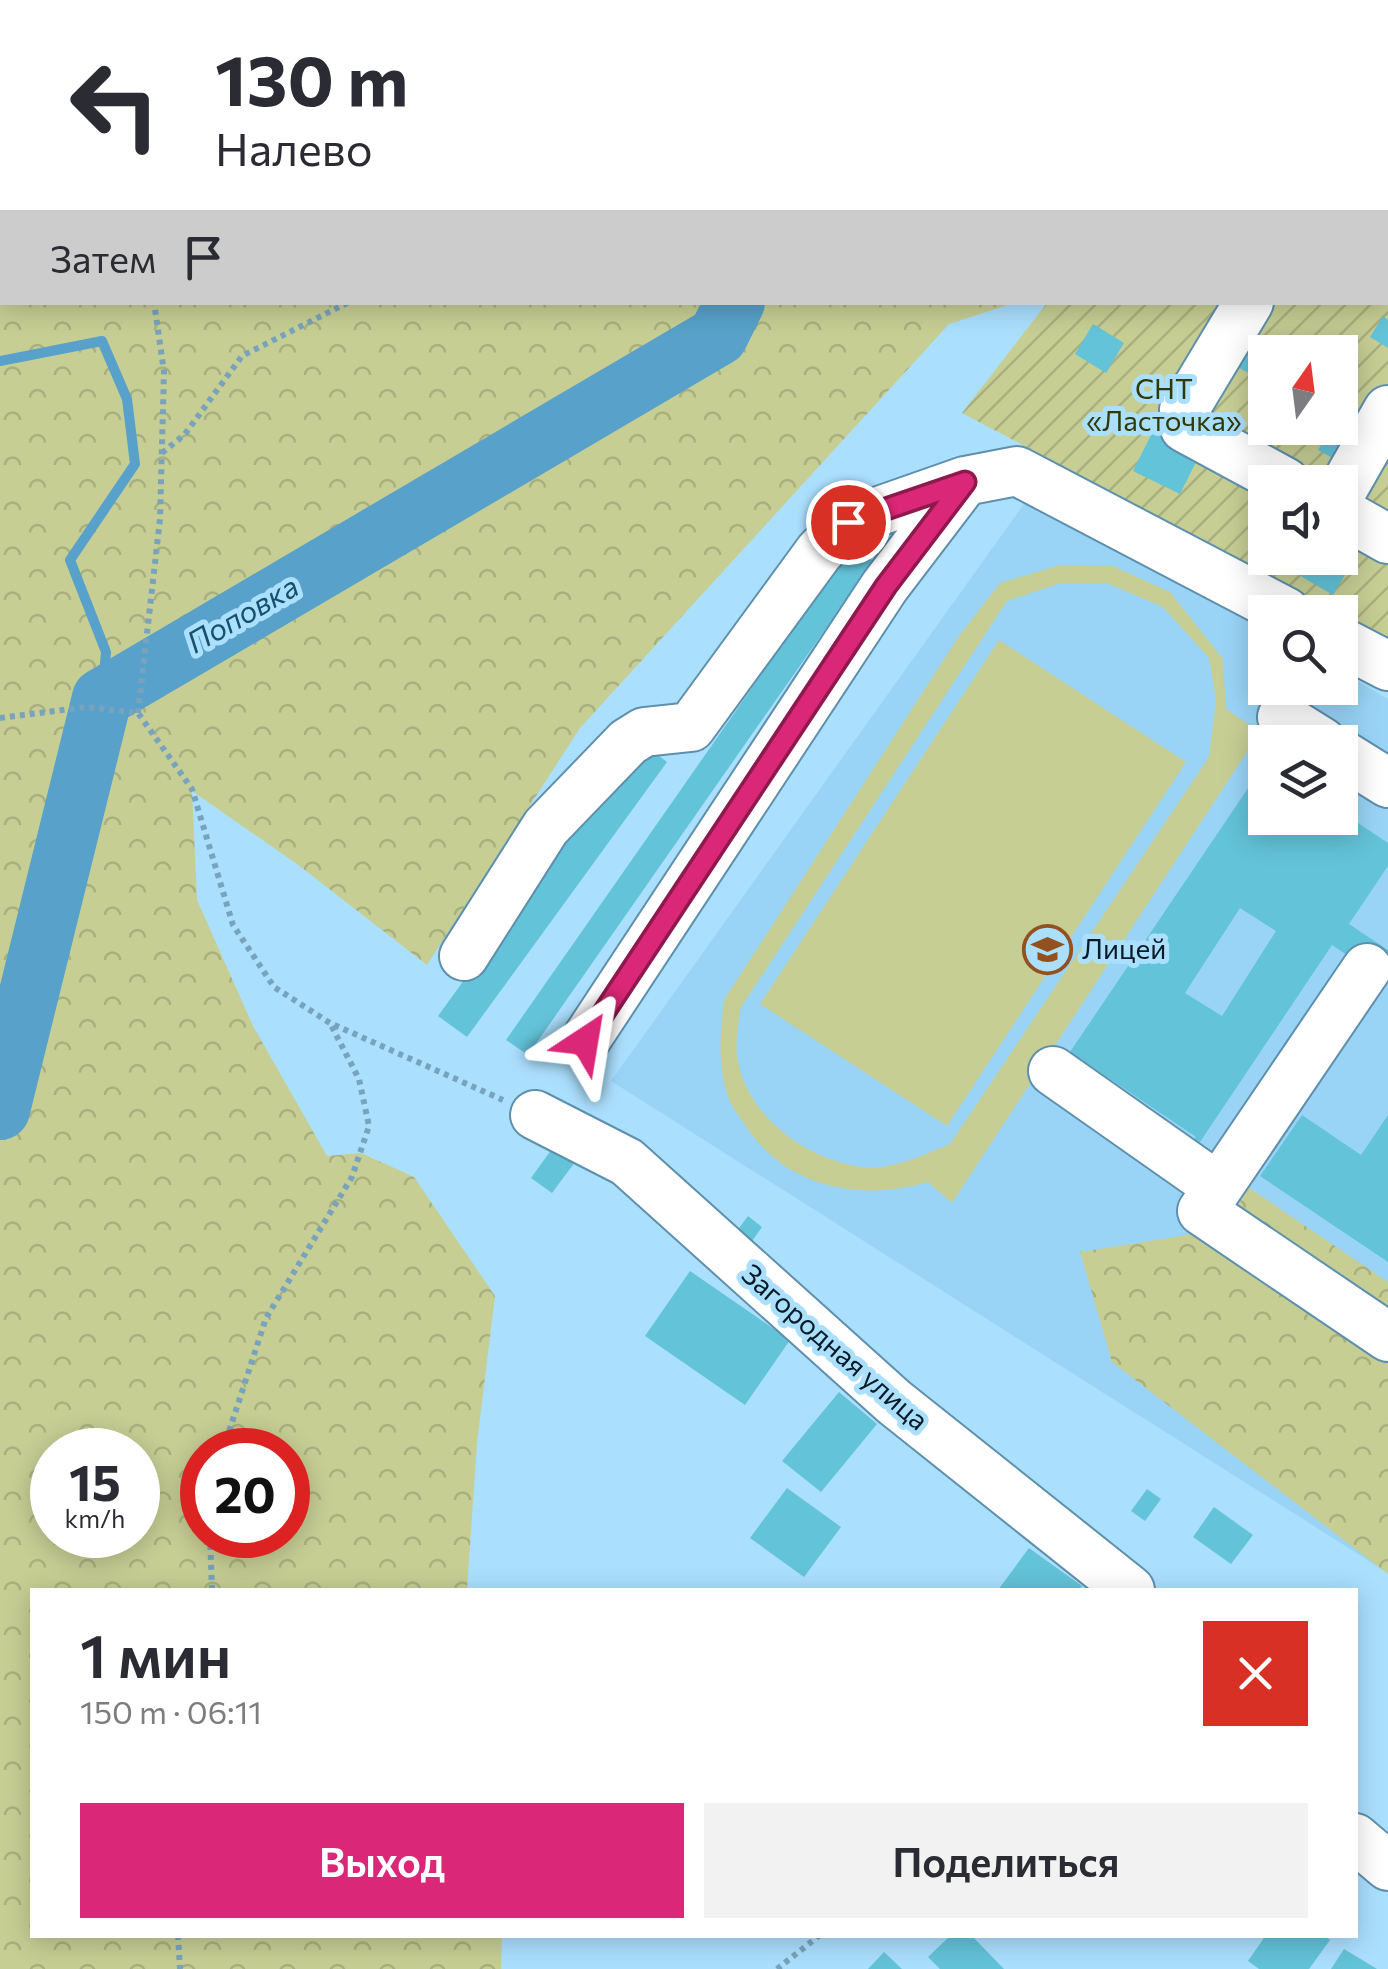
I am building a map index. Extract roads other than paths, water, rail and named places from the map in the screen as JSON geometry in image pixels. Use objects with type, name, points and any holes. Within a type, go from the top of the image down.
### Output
[{"type":"lane","points":[[1248,305],[1184,410],[1185,428],[1254,465]]},
{"type":"lane","points":[[1357,465],[1388,410]]},
{"type":"lane","points":[[464,956],[546,827],[628,742],[644,732],[691,727],[819,552],[848,522],[965,482],[1017,471],[1254,595]]},
{"type":"lane","points":[[585,1041],[886,586],[965,482]]},
{"type":"lane","points":[[1358,522],[1388,539]]},
{"type":"lane","points":[[1358,650],[1388,666]]},
{"type":"lane","points":[[1282,717],[1295,725]]},
{"type":"lane","points":[[1358,765],[1388,784]]},
{"type":"lane","points":[[1379,950],[1202,1211],[1388,1337]]},
{"type":"lane","points":[[1053,1071],[1218,1187]]},
{"type":"lane","name":"Загородная улица","points":[[535,1115],[627,1162],[894,1402],[1126,1588]]},
{"type":"lane","points":[[1358,1841],[1388,1866]]},
{"type":"waterway","name":"Поповка","points":[[0,1110],[102,698],[718,336],[734,305]]},
{"type":"waterway","points":[[0,361],[102,341],[127,399],[135,464],[70,560],[106,652],[102,698]]},
{"type":"place","name":"Лицей","points":[[1047,949]]},
{"type":"park label","name":"СНТ «Ласточка»","points":[[1164,405]]}]
